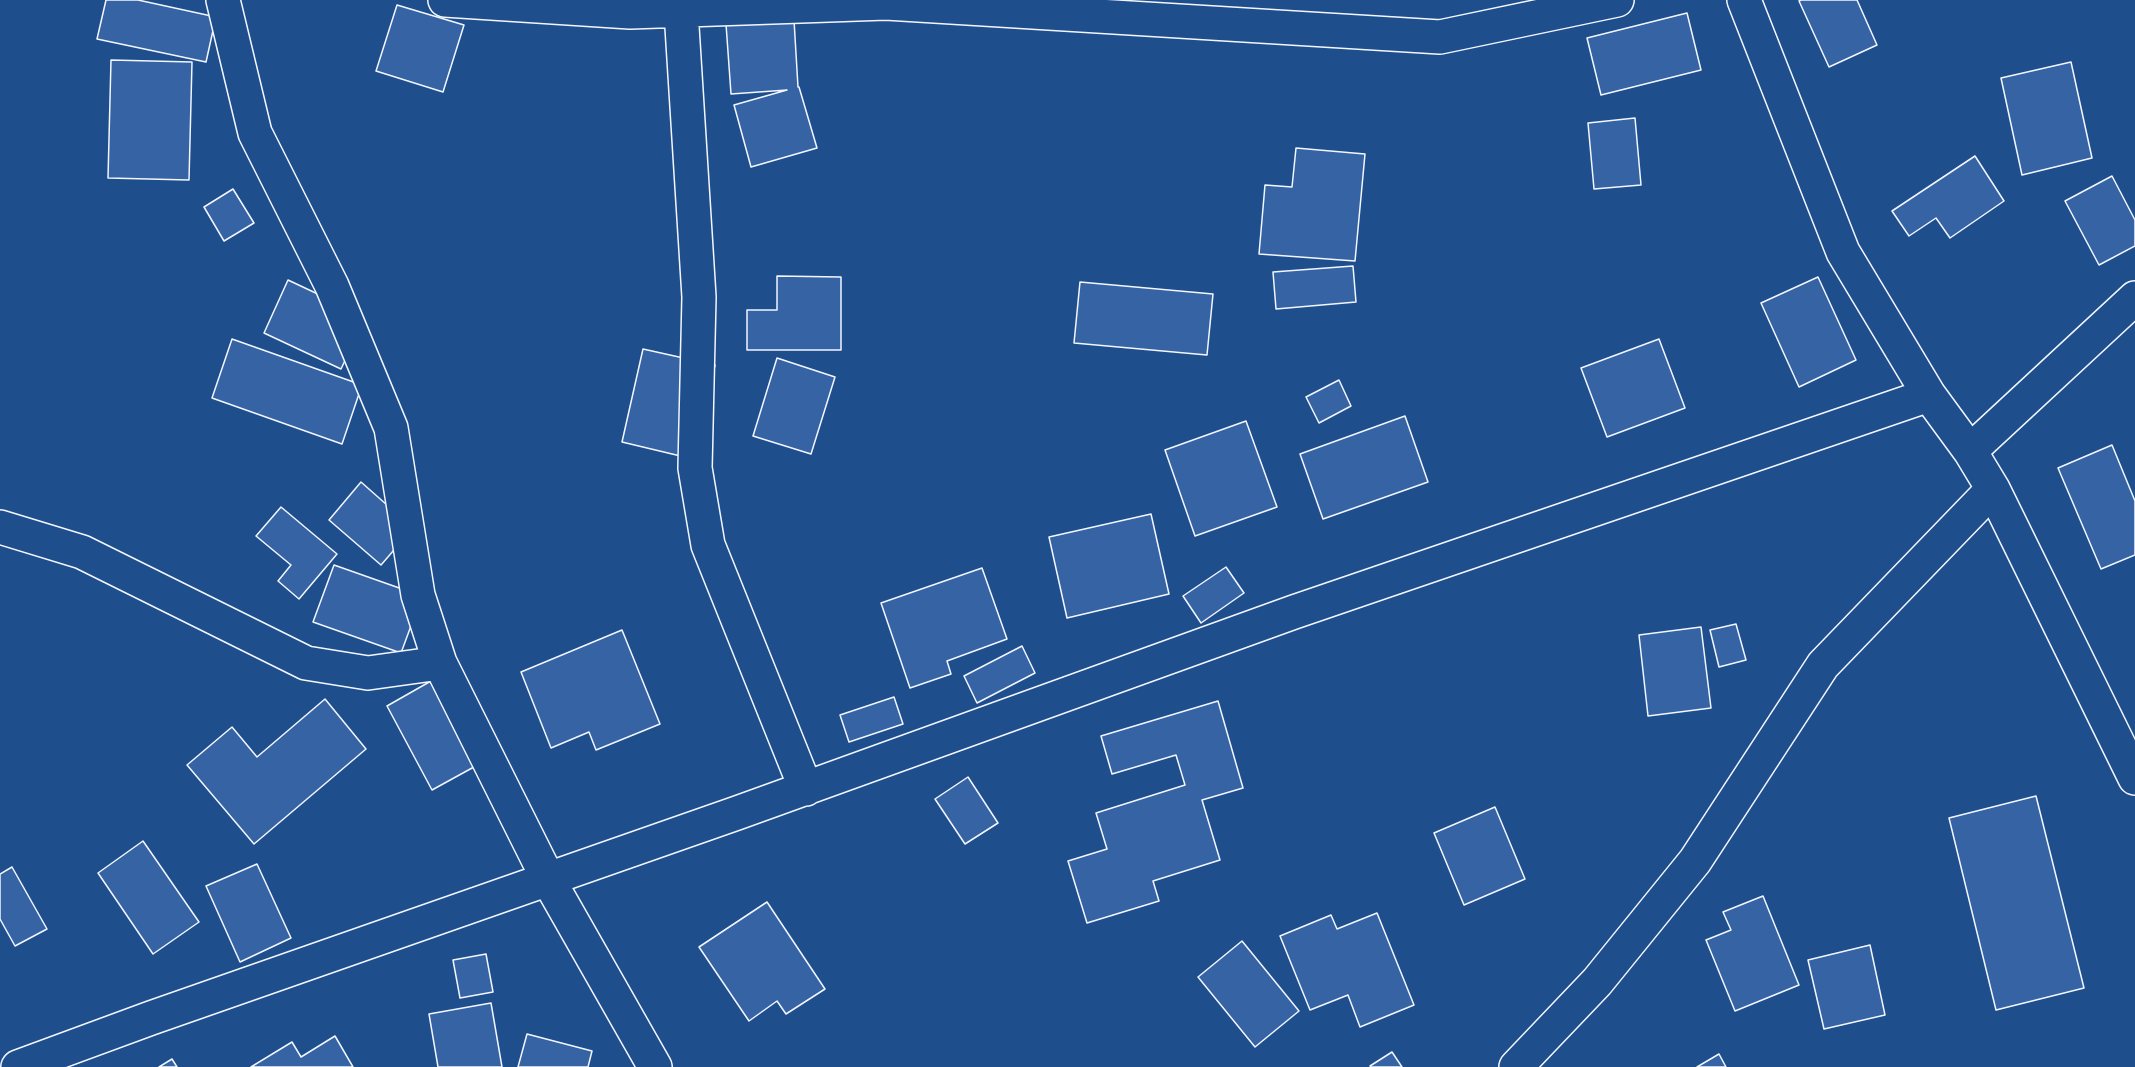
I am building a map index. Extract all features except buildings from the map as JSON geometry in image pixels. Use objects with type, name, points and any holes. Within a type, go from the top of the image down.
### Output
[{"type":"street","points":[[223,0],[255,132],[333,286],[391,428],[418,595],[440,663],[548,879],[655,1067]]},
{"type":"street","points":[[446,0],[630,12],[886,3],[1440,37],[1617,0]]},
{"type":"street","points":[[1744,0],[1844,252],[1929,395],[1970,451],[1993,489],[2135,778]]},
{"type":"street","points":[[681,11],[699,297],[695,468],[708,544],[806,789]]},
{"type":"street","points":[[1970,451],[2135,298]]},
{"type":"street","points":[[18,1067],[151,1018],[806,789],[1294,612],[1929,395]]},
{"type":"street","points":[[1516,1067],[1598,982],[1695,861],[1823,665],[1993,489]]},
{"type":"street","points":[[0,527],[82,552],[306,663],[368,673],[440,663]]}]
